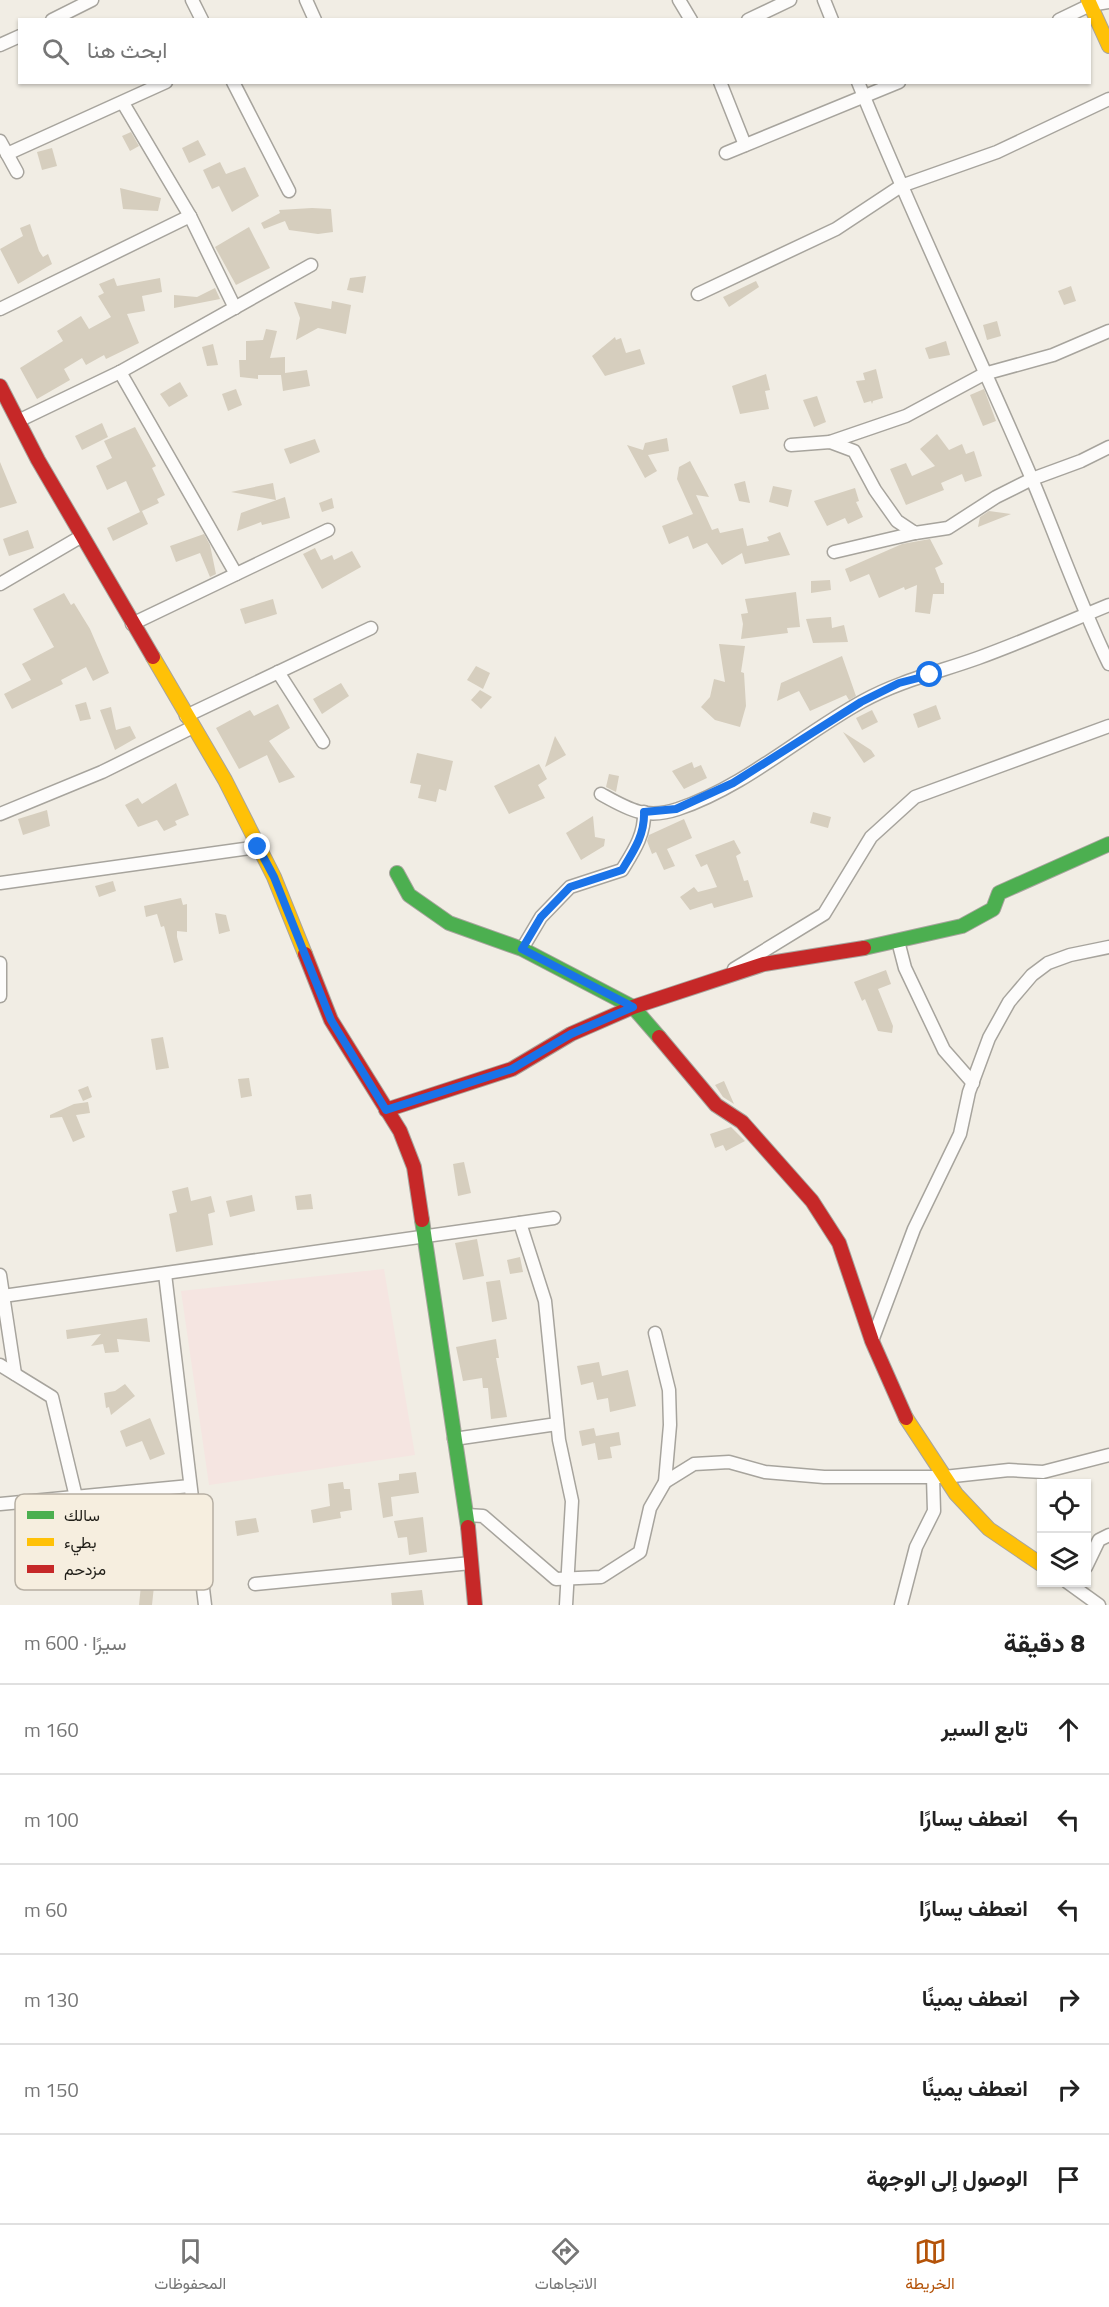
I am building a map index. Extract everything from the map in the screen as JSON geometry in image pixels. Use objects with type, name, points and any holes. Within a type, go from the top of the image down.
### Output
[{"type":"street","points":[[56,18],[92,0]]},
{"type":"street","points":[[192,0],[201,18]]},
{"type":"street","points":[[306,0],[314,18]]},
{"type":"street","points":[[679,0],[690,18]]},
{"type":"street","points":[[752,18],[790,0]]},
{"type":"street","points":[[824,0],[831,18]]},
{"type":"street","points":[[1063,18],[1089,3],[1109,2]]},
{"type":"street","points":[[1089,3],[1109,46]]},
{"type":"street","points":[[0,45],[18,37]]},
{"type":"street","points":[[7,154],[162,84]]},
{"type":"street","points":[[234,84],[288,191]]},
{"type":"street","points":[[721,84],[745,145]]},
{"type":"street","points":[[859,84],[901,186],[1032,479],[1085,615],[1109,664]]},
{"type":"street","points":[[726,153],[893,84]]},
{"type":"street","points":[[699,294],[836,229],[901,186],[997,152],[1109,99]]},
{"type":"street","points":[[123,103],[190,216],[235,308]]},
{"type":"street","points":[[0,141],[17,172]]},
{"type":"street","points":[[0,309],[190,216]]},
{"type":"street","points":[[18,421],[120,372],[311,265]]},
{"type":"street","points":[[791,445],[830,442],[906,416],[984,374],[1053,355],[1109,331]]},
{"type":"street","points":[[120,372],[236,574]]},
{"type":"street","points":[[0,386],[81,536],[225,780],[274,877],[331,1020],[400,1131],[414,1167],[467,1515],[475,1605]]},
{"type":"street","points":[[830,442],[854,451],[875,490],[897,521],[915,533]]},
{"type":"street","points":[[834,552],[915,533],[948,528],[996,497],[1032,479],[1081,461],[1109,447]]},
{"type":"street","points":[[132,624],[328,530]]},
{"type":"street","points":[[0,584],[81,536]]},
{"type":"street","points":[[601,794],[635,813],[676,809],[733,783],[861,702],[899,683],[930,675],[991,653],[1109,605]]},
{"type":"street","points":[[0,814],[102,772],[278,672],[371,628]]},
{"type":"street","points":[[278,672],[323,742]]},
{"type":"street","points":[[715,980],[824,914],[872,837],[915,797],[1109,726]]},
{"type":"street","points":[[522,949],[541,917],[570,887],[622,870],[636,848],[644,826],[644,812]]},
{"type":"street","points":[[386,1110],[512,1069],[571,1034],[633,1007],[764,964],[898,941],[962,926],[993,909],[999,893],[1054,866],[1109,844]]},
{"type":"street","points":[[0,883],[258,847]]},
{"type":"street","points":[[396,873],[409,895],[449,923],[522,949],[633,1007],[716,1105],[742,1122],[812,1201],[839,1243],[872,1341],[911,1428],[939,1477],[989,1529],[1037,1562]]},
{"type":"street","points":[[898,941],[905,968],[944,1050],[973,1083]]},
{"type":"street","points":[[872,1341],[914,1229],[960,1134],[973,1083],[989,1038],[1009,1002],[1032,975],[1048,963],[1070,955],[1109,947]]},
{"type":"street","points":[[0,963],[0,996]]},
{"type":"street","points":[[3,1296],[554,1218]]},
{"type":"street","points":[[520,1223],[544,1301],[557,1424],[572,1501],[570,1577],[566,1605]]},
{"type":"street","points":[[165,1274],[191,1494]]},
{"type":"street","points":[[0,1275],[15,1374]]},
{"type":"street","points":[[467,1515],[483,1516],[556,1579],[601,1577],[640,1552],[650,1508],[665,1482],[670,1425],[669,1390],[655,1334]]},
{"type":"street","points":[[0,1365],[52,1397],[75,1494]]},
{"type":"street","points":[[454,1439],[557,1424]]},
{"type":"street","points":[[665,1482],[694,1464],[729,1462],[765,1472],[824,1477],[939,1477],[1009,1470],[1043,1472],[1109,1455]]},
{"type":"street","points":[[901,1605],[916,1547],[934,1511],[939,1477]]},
{"type":"street","points":[[107,1494],[190,1486]]},
{"type":"street","points":[[0,1504],[15,1503]]},
{"type":"street","points":[[1091,1557],[1099,1540],[1109,1535]]},
{"type":"street","points":[[255,1584],[471,1563]]},
{"type":"street","points":[[1076,1587],[1099,1605]]},
{"type":"street","points":[[203,1590],[205,1605]]},
{"type":"shaded area","points":[[384,1269],[415,1455],[209,1485],[181,1291]]},
{"type":"building","points":[[131,132],[139,146],[130,151],[122,136]]},
{"type":"building","points":[[198,140],[206,155],[189,163],[182,148]]},
{"type":"building","points":[[52,148],[57,166],[42,170],[37,152]]},
{"type":"building","points":[[220,162],[226,174],[245,167],[259,196],[232,212],[219,186],[212,189],[203,170]]},
{"type":"building","points":[[120,188],[161,198],[158,211],[123,209]]},
{"type":"building","points":[[331,209],[333,232],[318,234],[289,230],[285,221],[264,229],[261,223],[280,213],[279,210]]},
{"type":"building","points":[[30,224],[39,251],[43,257],[48,254],[52,264],[18,284],[0,249],[23,236],[20,228]]},
{"type":"building","points":[[249,227],[270,268],[236,285],[215,247]]},
{"type":"building","points":[[366,276],[363,293],[347,290],[350,278]]},
{"type":"building","points":[[114,278],[117,286],[160,278],[162,292],[142,296],[145,311],[127,314],[139,343],[106,359],[104,355],[86,365],[82,358],[64,369],[70,380],[37,399],[20,368],[63,341],[57,331],[81,316],[89,329],[111,317],[98,296],[104,293],[99,284]]},
{"type":"building","points":[[756,281],[759,287],[729,307],[723,297]]},
{"type":"building","points":[[1071,286],[1076,301],[1064,305],[1058,291]]},
{"type":"building","points":[[215,288],[220,299],[174,308],[174,295],[197,297]]},
{"type":"building","points":[[332,301],[351,305],[346,334],[318,328],[296,340],[300,318],[294,302],[331,309]]},
{"type":"building","points":[[997,321],[1001,336],[987,340],[983,325]]},
{"type":"building","points":[[266,329],[277,331],[270,358],[285,357],[285,373],[307,370],[310,386],[283,391],[281,375],[258,375],[258,379],[240,377],[239,360],[246,360],[246,341],[263,340]]},
{"type":"building","points":[[615,337],[616,340],[621,338],[626,353],[640,349],[645,364],[605,376],[592,356]]},
{"type":"building","points":[[946,341],[950,355],[929,359],[925,348]]},
{"type":"building","points":[[213,344],[218,365],[207,366],[202,347]]},
{"type":"building","points":[[876,369],[883,398],[873,401],[872,404],[871,401],[864,403],[856,381],[865,380],[863,373]]},
{"type":"building","points":[[766,374],[770,390],[765,391],[769,409],[740,414],[732,386]]},
{"type":"building","points":[[180,382],[188,396],[169,407],[160,394]]},
{"type":"building","points":[[236,389],[242,405],[228,411],[222,394]]},
{"type":"building","points":[[984,389],[996,421],[983,426],[970,395]]},
{"type":"building","points":[[817,396],[826,422],[814,427],[803,400]]},
{"type":"building","points":[[102,423],[108,437],[82,450],[75,436]]},
{"type":"building","points":[[135,427],[156,466],[152,468],[165,495],[157,499],[159,503],[142,511],[148,524],[113,541],[107,528],[140,512],[126,481],[107,490],[96,466],[112,458],[104,441]]},
{"type":"building","points":[[937,434],[949,450],[962,444],[966,454],[974,451],[982,476],[965,482],[962,474],[941,483],[944,490],[906,505],[890,469],[906,463],[912,476],[935,466],[920,449]]},
{"type":"building","points":[[667,438],[669,451],[648,455],[657,471],[645,478],[627,445],[643,450],[645,443]]},
{"type":"building","points":[[315,439],[320,452],[290,464],[284,449]]},
{"type":"building","points":[[690,461],[709,497],[696,495],[712,530],[718,528],[720,533],[743,528],[747,546],[769,541],[767,537],[780,532],[790,555],[745,564],[742,553],[722,565],[707,543],[693,549],[688,536],[669,544],[662,526],[693,514],[677,479],[679,467]]},
{"type":"building","points":[[0,462],[17,503],[0,508]]},
{"type":"building","points":[[745,481],[750,503],[739,501],[734,484]]},
{"type":"building","points":[[273,483],[276,500],[231,492]]},
{"type":"building","points":[[773,486],[792,490],[788,507],[769,502]]},
{"type":"building","points":[[855,488],[859,501],[856,502],[863,517],[848,524],[845,518],[827,526],[814,501]]},
{"type":"building","points":[[285,497],[290,518],[262,525],[261,522],[237,531],[241,513]]},
{"type":"building","points":[[332,498],[334,508],[322,512],[319,503]]},
{"type":"building","points":[[989,511],[1011,514],[978,527],[980,517]]},
{"type":"building","points":[[28,530],[34,548],[9,556],[3,539]]},
{"type":"building","points":[[204,534],[210,545],[216,574],[210,577],[200,553],[176,562],[170,546]]},
{"type":"building","points":[[930,539],[943,564],[935,568],[941,583],[944,583],[944,594],[933,594],[930,614],[915,612],[917,585],[905,590],[904,587],[879,598],[869,574],[850,582],[845,569],[902,544]]},
{"type":"building","points":[[315,548],[321,560],[332,555],[334,560],[352,551],[361,567],[322,589],[303,554]]},
{"type":"building","points":[[830,580],[831,590],[811,593],[811,581]]},
{"type":"building","points":[[796,592],[800,627],[787,628],[788,633],[741,639],[743,624],[741,614],[748,613],[745,599]]},
{"type":"building","points":[[64,593],[71,605],[74,603],[90,629],[109,673],[93,681],[86,667],[61,680],[63,684],[12,709],[4,694],[31,680],[22,664],[54,647],[33,609]]},
{"type":"building","points":[[273,599],[277,614],[245,624],[240,609]]},
{"type":"building","points":[[831,617],[832,628],[844,625],[848,642],[813,643],[806,619]]},
{"type":"building","points":[[719,644],[745,646],[741,672],[744,673],[746,706],[740,727],[715,720],[701,707],[710,697],[714,679],[725,682]]},
{"type":"building","points":[[842,656],[856,696],[849,700],[846,695],[810,711],[799,691],[777,701],[781,683]]},
{"type":"building","points":[[476,666],[490,673],[483,689],[467,680]]},
{"type":"building","points":[[341,683],[349,696],[322,714],[313,699]]},
{"type":"building","points":[[480,690],[492,697],[481,709],[471,700]]},
{"type":"building","points":[[86,702],[91,719],[80,721],[75,705]]},
{"type":"building","points":[[278,704],[290,728],[269,741],[295,777],[279,783],[267,755],[239,769],[216,728],[250,710],[254,716]]},
{"type":"building","points":[[936,705],[941,719],[918,728],[913,714]]},
{"type":"building","points":[[111,707],[116,730],[130,726],[136,738],[115,750],[100,710]]},
{"type":"building","points":[[872,710],[878,722],[862,730],[856,718]]},
{"type":"building","points":[[843,732],[871,750],[875,756],[864,763]]},
{"type":"building","points":[[555,736],[566,755],[545,767]]},
{"type":"building","points":[[417,753],[453,761],[446,791],[439,789],[436,802],[418,798],[421,785],[410,783]]},
{"type":"building","points":[[692,762],[694,768],[701,765],[707,778],[684,789],[672,771]]},
{"type":"building","points":[[539,764],[547,779],[538,785],[545,798],[509,814],[494,786]]},
{"type":"building","points":[[609,774],[619,776],[616,792],[606,787]]},
{"type":"building","points":[[176,783],[189,815],[175,821],[177,825],[164,831],[157,820],[138,827],[125,805],[138,798],[142,804]]},
{"type":"building","points":[[47,810],[50,826],[23,835],[18,819]]},
{"type":"building","points":[[813,812],[831,817],[828,828],[810,823]]},
{"type":"building","points":[[593,816],[595,837],[605,839],[604,846],[581,860],[566,833]]},
{"type":"building","points":[[684,819],[692,838],[667,849],[675,866],[664,870],[656,852],[652,854],[647,841],[649,835]]},
{"type":"building","points":[[734,840],[741,853],[736,856],[744,881],[748,880],[753,897],[714,908],[712,903],[690,910],[680,897],[694,887],[698,892],[717,887],[707,864],[701,867],[695,855]]},
{"type":"building","points":[[113,881],[116,891],[99,897],[95,886]]},
{"type":"building","points":[[181,898],[183,905],[187,904],[187,932],[177,931],[183,960],[174,963],[164,926],[161,927],[157,914],[146,917],[144,906]]},
{"type":"building","points":[[215,913],[226,915],[230,931],[219,934]]},
{"type":"building","points":[[886,970],[891,984],[878,989],[893,1026],[892,1033],[878,1031],[865,999],[862,1001],[854,982]]},
{"type":"building","points":[[163,1037],[169,1068],[156,1070],[151,1039]]},
{"type":"building","points":[[249,1078],[252,1096],[241,1098],[238,1079]]},
{"type":"building","points":[[724,1081],[734,1104],[723,1097],[715,1085]]},
{"type":"building","points":[[88,1086],[92,1097],[83,1101],[78,1090]]},
{"type":"building","points":[[88,1102],[90,1113],[76,1115],[85,1137],[73,1142],[62,1117],[50,1118],[50,1115],[74,1104]]},
{"type":"building","points":[[731,1127],[745,1141],[726,1151],[723,1145],[715,1148],[710,1134]]},
{"type":"building","points":[[464,1162],[471,1193],[458,1196],[453,1164]]},
{"type":"building","points":[[188,1187],[191,1201],[211,1196],[215,1212],[208,1214],[213,1245],[176,1252],[169,1214],[177,1212],[172,1191]]},
{"type":"building","points":[[311,1194],[313,1209],[297,1210],[295,1196]]},
{"type":"building","points":[[252,1195],[255,1211],[230,1217],[226,1201]]},
{"type":"building","points":[[477,1239],[484,1276],[463,1280],[455,1243]]},
{"type":"building","points":[[520,1257],[523,1272],[510,1274],[507,1260]]},
{"type":"building","points":[[500,1280],[507,1319],[492,1322],[486,1282]]},
{"type":"building","points":[[147,1318],[150,1342],[117,1339],[119,1352],[105,1353],[103,1344],[91,1346],[101,1334],[67,1339],[66,1330]]},
{"type":"building","points":[[496,1339],[499,1358],[496,1358],[507,1417],[491,1419],[488,1388],[483,1388],[482,1378],[463,1381],[456,1347]]},
{"type":"building","points":[[599,1362],[602,1376],[628,1370],[636,1406],[610,1412],[608,1398],[597,1400],[593,1382],[581,1385],[577,1366]]},
{"type":"building","points":[[125,1384],[135,1396],[111,1415],[109,1407],[106,1408],[104,1393],[115,1391]]},
{"type":"building","points":[[150,1418],[165,1454],[150,1460],[142,1441],[126,1447],[120,1431]]},
{"type":"building","points":[[594,1428],[596,1436],[619,1432],[621,1445],[610,1447],[612,1458],[598,1460],[595,1443],[582,1446],[579,1431]]},
{"type":"building","points":[[416,1472],[419,1493],[391,1497],[393,1516],[383,1518],[378,1483],[399,1480],[399,1474]]},
{"type":"building","points":[[343,1482],[344,1489],[350,1489],[352,1510],[340,1512],[341,1518],[313,1523],[311,1510],[330,1506],[328,1484]]},
{"type":"building","points":[[423,1517],[427,1552],[409,1555],[407,1537],[398,1538],[394,1521]]},
{"type":"building","points":[[256,1518],[259,1532],[237,1536],[235,1521]]},
{"type":"building","points":[[141,1590],[154,1590],[152,1605],[139,1605]]},
{"type":"building","points":[[422,1590],[424,1605],[392,1605],[391,1593]]},
{"type":"traffic: fast","points":[[864,948],[962,926],[993,909],[999,893],[1109,844]]},
{"type":"traffic: fast","points":[[397,873],[409,895],[449,923],[522,949],[633,1007],[659,1037]]},
{"type":"traffic: fast","points":[[422,1220],[468,1527]]},
{"type":"traffic: slow","points":[[1088,0],[1109,46]]},
{"type":"traffic: slow","points":[[153,657],[225,780],[274,877],[305,954]]},
{"type":"traffic: slow","points":[[906,1418],[956,1494],[989,1529],[1037,1562]]},
{"type":"traffic: jam","points":[[0,386],[38,460],[153,657]]},
{"type":"traffic: jam","points":[[386,1110],[512,1069],[571,1034],[633,1007],[764,964],[864,948]]},
{"type":"traffic: jam","points":[[305,954],[331,1020],[400,1131],[414,1167],[422,1220]]},
{"type":"traffic: jam","points":[[659,1037],[716,1105],[742,1122],[812,1201],[839,1243],[872,1341],[906,1418]]},
{"type":"traffic: jam","points":[[468,1527],[475,1605]]},
{"type":"route","points":[[258,847],[274,877],[331,1020],[386,1110],[512,1069],[571,1034],[633,1007],[522,949],[541,917],[570,887],[622,870],[636,848],[644,826],[644,812],[676,809],[733,783],[861,702],[899,683],[930,675]]}]
